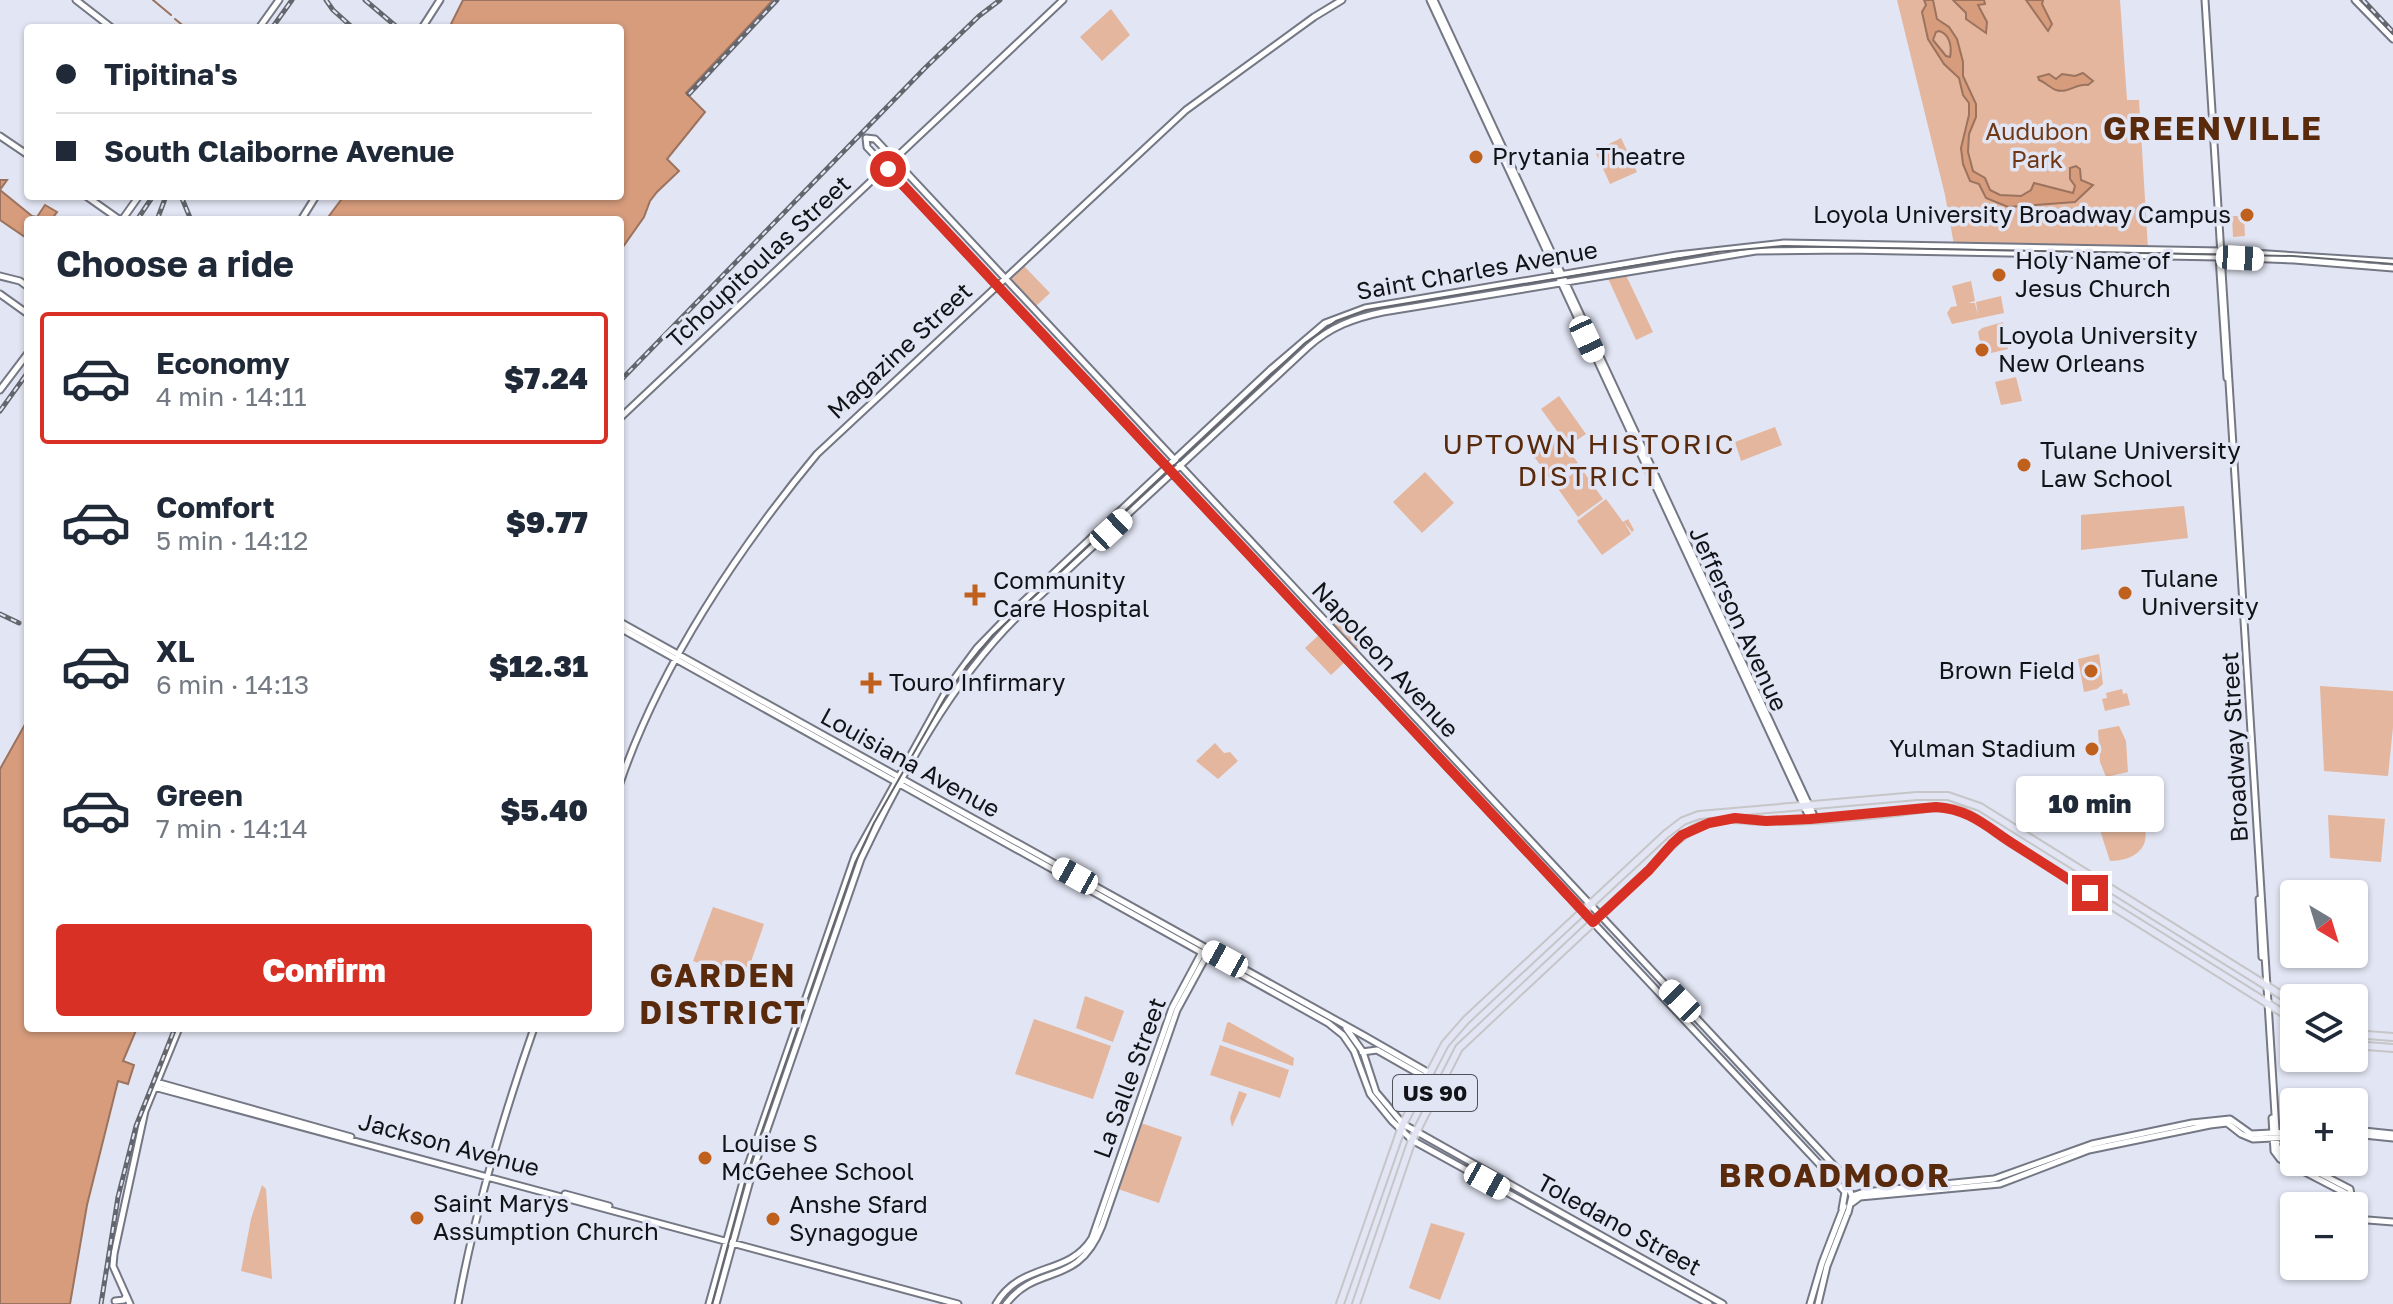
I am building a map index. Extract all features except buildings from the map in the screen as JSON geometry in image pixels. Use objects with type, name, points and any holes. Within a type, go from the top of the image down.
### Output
[{"type":"main road","name":"US 90","points":[[1340,1304],[1402,1127],[1427,1075],[1454,1032],[1666,834],[1689,818],[1712,812],[1937,795],[1965,800],[2189,934],[2280,994]]},
{"type":"main road","name":"US 90","points":[[1356,1304],[1415,1132],[1463,1043],[1649,870],[1672,844],[1698,827],[1721,819],[1813,819],[1936,807],[1955,809],[1982,821],[2187,955],[2280,1011]]},
{"type":"main road","points":[[1576,918],[1587,928]]},
{"type":"main road","points":[[2151,930],[2183,945],[2189,942],[2189,934]]},
{"type":"main road","points":[[2187,955],[2195,945],[2221,957]]},
{"type":"main road","points":[[2368,1035],[2393,1037]]},
{"type":"main road","points":[[2368,1046],[2393,1048]]},
{"type":"street","points":[[76,0],[107,24]]},
{"type":"street","points":[[262,24],[279,0]]},
{"type":"street","points":[[425,24],[440,0]]},
{"type":"street","name":"Tchoupitoulas Street","points":[[624,414],[1063,0]]},
{"type":"street","name":"Magazine Street","points":[[624,773],[646,718],[702,615],[774,507],[817,454],[1190,106],[1342,0]]},
{"type":"street","name":"Jefferson Avenue","points":[[1432,0],[1813,819]]},
{"type":"street","name":"Broadway Street","points":[[2205,0],[2275,1136],[2280,1152]]},
{"type":"street","points":[[2355,0],[2393,39]]},
{"type":"street","points":[[0,136],[24,152]]},
{"type":"street","name":"Napoleon Avenue","points":[[1845,1211],[1843,1189],[867,147],[866,138],[875,139],[1843,1175],[1853,1198]]},
{"type":"street","points":[[92,200],[115,216]]},
{"type":"street","name":"Saint Charles Avenue","points":[[899,780],[942,697],[977,648],[1302,341],[1334,318],[1378,305],[1756,251],[2293,254],[2393,265]]},
{"type":"street","points":[[985,271],[992,265]]},
{"type":"street","points":[[0,276],[24,284]]},
{"type":"street","name":"Saint Charles Avenue","points":[[709,1304],[721,1271],[755,1141],[855,856],[974,662],[1015,619],[1315,340],[1339,324],[1383,312],[1562,278]]},
{"type":"street","points":[[0,294],[24,311]]},
{"type":"street","points":[[0,390],[24,358]]},
{"type":"street","points":[[1146,487],[1151,493]]},
{"type":"street","name":"Louisiana Avenue","points":[[624,627],[1205,951],[1319,1017],[1343,1035],[1357,1051],[1377,1050],[1427,1075]]},
{"type":"street","name":"Louisiana Avenue","points":[[1205,951],[1339,1023],[1439,1085]]},
{"type":"street","name":"La Salle Street","points":[[1100,1225],[1172,1008],[1205,951]]},
{"type":"street","name":"Louisiana Avenue","points":[[1339,1023],[1353,1036],[1363,1052]]},
{"type":"street","points":[[130,1304],[113,1261],[136,1147],[155,1085],[177,1032]]},
{"type":"street","points":[[458,1304],[489,1176],[533,1032]]},
{"type":"street","name":"Louisiana Avenue","points":[[1343,1035],[1357,1057]]},
{"type":"street","name":"Toledano Street","points":[[1363,1052],[1374,1087],[1412,1140],[1709,1304]]},
{"type":"street","name":"Toledano Street","points":[[1357,1057],[1375,1101],[1402,1127],[1723,1304]]},
{"type":"street","name":"Jackson Avenue","points":[[155,1085],[958,1304]]},
{"type":"street","points":[[1375,1101],[1385,1104]]},
{"type":"street","points":[[1810,1304],[1845,1211],[1853,1198],[1864,1192],[1994,1179],[2092,1144],[2209,1120],[2228,1119],[2247,1133],[2275,1136]]},
{"type":"street","points":[[1853,1198],[2000,1184],[2089,1150],[2212,1124],[2227,1123],[2247,1137],[2280,1136]]},
{"type":"street","points":[[2368,1133],[2393,1136]]},
{"type":"street","points":[[2275,1136],[2276,1155],[2282,1162],[2351,1192]]},
{"type":"street","points":[[1843,1175],[1864,1192]]},
{"type":"street","points":[[2323,1176],[2351,1192]]},
{"type":"street","points":[[1818,1304],[1845,1211]]},
{"type":"street","points":[[2368,1219],[2393,1222]]},
{"type":"street","points":[[996,1304],[1009,1287],[1023,1277],[1058,1266],[1076,1256],[1100,1225]]},
{"type":"street","points":[[1006,1304],[1026,1285],[1060,1273],[1079,1261],[1093,1246],[1100,1225]]},
{"type":"street","name":"Saint Charles Avenue","points":[[716,1304],[721,1271]]},
{"type":"street","points":[[115,1301],[124,1300],[126,1295]]},
{"type":"green space","name":"Audubon Park","points":[[1897,0],[2120,0],[2127,100],[2139,100],[2148,249],[1954,245],[1945,195]]},
{"type":"green space","points":[[1111,9],[1130,35],[1102,61],[1080,37]]},
{"type":"green space","points":[[1621,138],[1637,172],[1610,184],[1595,151]]},
{"type":"green space","points":[[2232,216],[2244,216],[2245,236],[2233,237]]},
{"type":"green space","points":[[1023,265],[1050,293],[1034,308],[1008,279]]},
{"type":"green space","points":[[1624,271],[1653,332],[1636,340],[1606,274]]},
{"type":"green space","points":[[1971,281],[1975,301],[1968,303],[1975,303],[1978,316],[1976,302],[2001,296],[2004,313],[1952,324],[1947,313],[1951,307],[1957,306],[1952,286]]},
{"type":"green space","points":[[2003,322],[2008,349],[1983,355],[1978,332]]},
{"type":"green space","points":[[2016,377],[2022,401],[2001,405],[1995,382]]},
{"type":"green space","points":[[1559,396],[1586,434],[1568,446],[1541,409]]},
{"type":"green space","points":[[1775,427],[1782,445],[1741,461],[1735,442]]},
{"type":"green space","points":[[1556,433],[1578,463],[1552,481],[1530,451]]},
{"type":"green space","points":[[1581,468],[1603,499],[1578,517],[1556,486]]},
{"type":"green space","points":[[1425,472],[1454,503],[1422,533],[1393,502]]},
{"type":"green space","points":[[1606,499],[1623,522],[1628,519],[1634,530],[1632,532],[1624,522],[1631,534],[1602,555],[1577,521]]},
{"type":"green space","points":[[2184,506],[2188,538],[2081,550],[2081,515]]},
{"type":"green space","points":[[1345,611],[1370,638],[1357,651],[1331,624]]},
{"type":"green space","points":[[1321,633],[1347,660],[1331,675],[1305,648]]},
{"type":"green space","name":"Brown Field","points":[[2099,654],[2103,684],[2084,692],[2078,659]]},
{"type":"green space","points":[[2320,686],[2393,691],[2388,776],[2324,771]]},
{"type":"green space","points":[[2122,689],[2123,694],[2127,693],[2130,705],[2105,711],[2102,699],[2107,698],[2106,693]]},
{"type":"green space","points":[[2119,726],[2126,741],[2128,772],[2106,777],[2100,762],[2098,730]]},
{"type":"green space","points":[[1215,743],[1238,761],[1218,779],[1196,761]]},
{"type":"green space","points":[[2139,813],[2146,833],[2142,848],[2130,857],[2110,861],[2097,821],[2109,816]]},
{"type":"green space","points":[[2328,815],[2385,819],[2381,862],[2330,858]]},
{"type":"green space","points":[[713,907],[764,924],[745,979],[693,961]]},
{"type":"green space","points":[[1085,996],[1124,1011],[1113,1042],[1076,1028]]},
{"type":"green space","points":[[1034,1019],[1111,1046],[1093,1099],[1015,1074]]},
{"type":"green space","points":[[1229,1022],[1294,1058],[1293,1066],[1222,1041]]},
{"type":"green space","points":[[1220,1045],[1289,1070],[1280,1098],[1210,1075]]},
{"type":"green space","points":[[1239,1091],[1247,1094],[1232,1127],[1230,1118]]},
{"type":"green space","points":[[1141,1123],[1182,1137],[1159,1203],[1118,1189]]},
{"type":"green space","points":[[262,1185],[266,1189],[272,1279],[241,1271],[251,1219]]},
{"type":"green space","points":[[1431,1223],[1465,1233],[1440,1300],[1409,1288]]},
{"type":"shaded area","points":[[463,0],[773,0],[686,93],[705,112],[667,159],[679,171],[650,201],[644,217],[624,245],[624,216],[329,216],[341,200],[624,200],[624,24],[451,24]]},
{"type":"shaded area","points":[[1924,0],[1933,0],[1937,19],[1949,27],[1957,39],[1963,76],[1976,104],[1968,152],[1973,171],[1985,178],[1990,190],[2000,195],[2021,196],[2031,190],[2034,183],[2073,193],[2075,186],[2070,179],[2070,168],[2076,166],[2080,169],[2081,180],[2093,185],[2075,202],[2008,207],[1986,198],[1979,184],[1970,181],[1961,148],[1969,103],[1963,95],[1959,78],[1944,64],[1928,39],[1922,12],[1926,5]],"holes":[[[1939,31],[1949,41],[1950,57],[1933,40]]]},
{"type":"shaded area","points":[[1953,0],[1984,0],[1985,4],[1978,5],[1987,22],[1986,33],[1966,19],[1966,13]]},
{"type":"shaded area","points":[[2026,0],[2043,0],[2052,24],[2048,31]]},
{"type":"shaded area","points":[[2083,73],[2093,81],[2064,91],[2054,89],[2038,77],[2049,74],[2056,79],[2062,74],[2075,76]]},
{"type":"shaded area","points":[[0,190],[32,216],[24,216],[24,236],[0,220]]},
{"type":"shaded area","points":[[45,205],[57,212],[54,216],[38,216]]},
{"type":"shaded area","points":[[24,726],[24,1032],[135,1032],[123,1061],[134,1065],[128,1084],[118,1081],[87,1205],[70,1304],[0,1304],[0,769]]},
{"type":"waterway","points":[[153,0],[171,15]]},
{"type":"waterway","points":[[175,19],[181,24]]},
{"type":"tram line","points":[[712,1304],[748,1171],[855,863],[874,823],[945,698],[993,635],[1305,343],[1336,321],[1366,310],[1717,252],[1783,246],[2293,256],[2393,264]]},
{"type":"railway","points":[[275,24],[292,0]]},
{"type":"railway","points":[[326,0],[349,24]]},
{"type":"railway","points":[[365,0],[393,24]]},
{"type":"railway","points":[[689,94],[777,0]]},
{"type":"railway","points":[[624,377],[925,68],[1000,0]]},
{"type":"railway","points":[[2363,0],[2393,32]]},
{"type":"railway","points":[[140,216],[150,200]]},
{"type":"railway","points":[[158,216],[164,200]]},
{"type":"railway","points":[[183,200],[189,216]]},
{"type":"railway","points":[[0,411],[24,378]]},
{"type":"railway","points":[[0,614],[19,623]]},
{"type":"railway","points":[[101,1304],[118,1197],[136,1126],[173,1032]]},
{"type":"place","name":"Prytania Theatre","points":[[1476,157]]},
{"type":"place","name":"Loyola University Broadway Campus","points":[[2247,215]]},
{"type":"place","name":"Holy Name of Jesus Church","points":[[1999,275]]},
{"type":"place","name":"Loyola University New Orleans","points":[[1982,350]]},
{"type":"place","name":"Tulane University Law School","points":[[2024,465]]},
{"type":"place","name":"Tulane University","points":[[2125,593]]},
{"type":"place","name":"Community Care Hospital","points":[[975,595]]},
{"type":"place","name":"Brown Field","points":[[2091,671]]},
{"type":"place","name":"Touro Infirmary","points":[[871,683]]},
{"type":"place","name":"Yulman Stadium","points":[[2092,749]]},
{"type":"place","name":"Louise S McGehee School","points":[[705,1158]]},
{"type":"place","name":"Saint Marys Assumption Church","points":[[417,1218]]},
{"type":"place","name":"Anshe Sfard Synagogue","points":[[773,1219]]},
{"type":"district","name":"GREENVILLE","points":[[2213,129]]},
{"type":"district","name":"UPTOWN HISTORIC DISTRICT","points":[[1589,460]]},
{"type":"district","name":"GARDEN DISTRICT","points":[[723,994]]},
{"type":"district","name":"BROADMOOR","points":[[1835,1176]]},
{"type":"route","points":[[888,169],[1593,922],[1682,835],[1721,819],[1766,821],[1936,807],[1955,809],[1982,821],[2004,839],[2090,893]]}]
